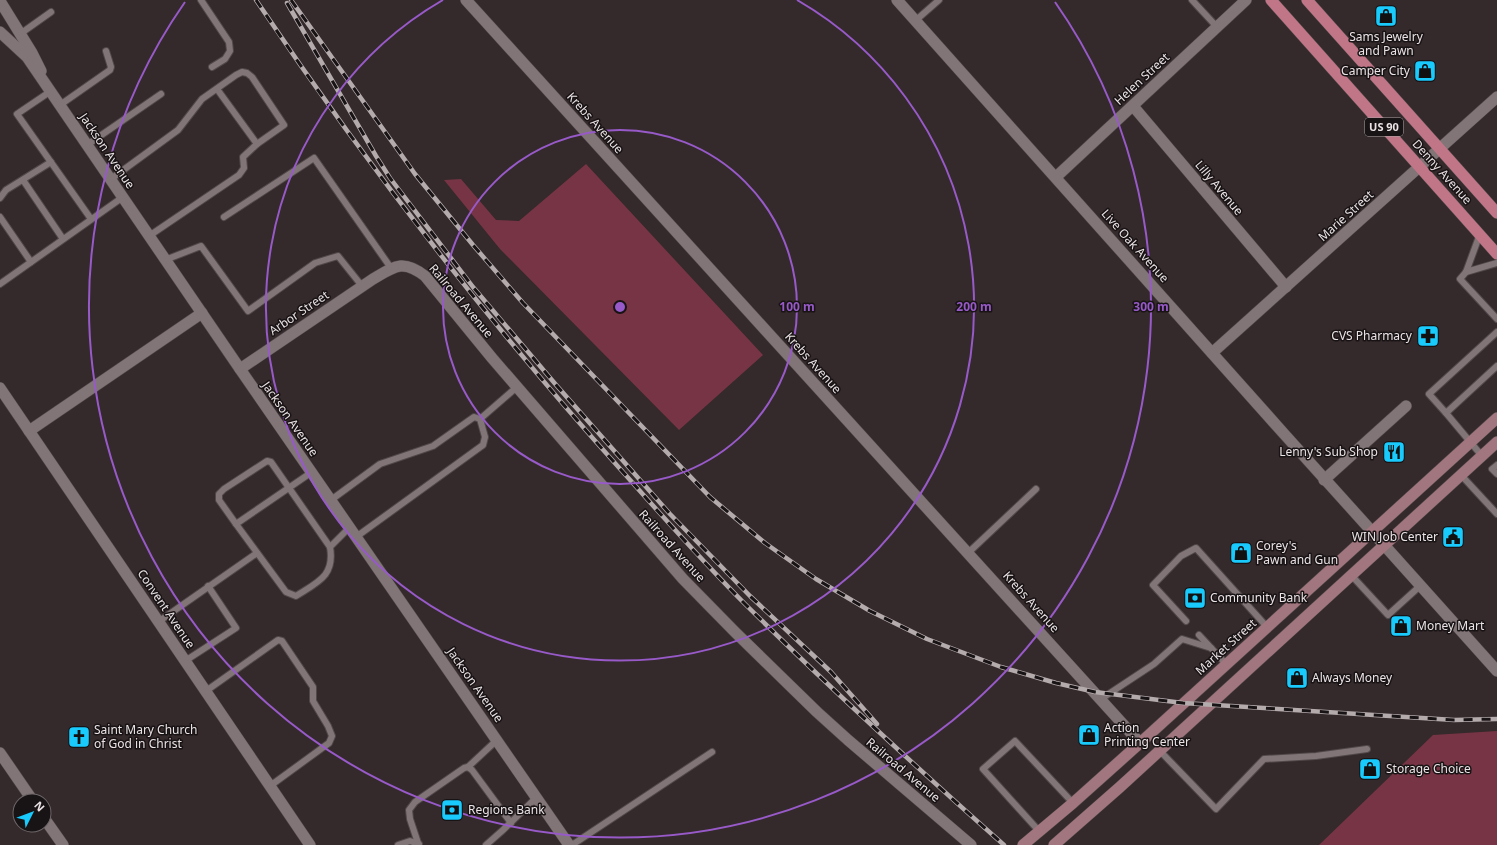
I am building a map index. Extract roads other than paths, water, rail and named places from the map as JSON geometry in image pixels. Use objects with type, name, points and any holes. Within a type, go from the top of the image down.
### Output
[{"type":"main road","name":"Denny Avenue","points":[[1271,0],[1497,254]]},
{"type":"main road","name":"Denny Avenue","points":[[1307,0],[1497,214]]},
{"type":"main road","name":"Market Street","points":[[1023,845],[1140,743],[1497,418]]},
{"type":"main road","points":[[1054,845],[1160,751],[1497,442]]},
{"type":"street","name":"Krebs Avenue","points":[[466,0],[1140,743]]},
{"type":"street","name":"Live Oak Avenue","points":[[897,0],[1324,480],[1497,671]]},
{"type":"street","name":"Helen Street","points":[[1056,177],[1246,0]]},
{"type":"street","name":"Jackson Avenue","points":[[0,1],[32,53],[51,92],[202,314],[570,845]]},
{"type":"street","points":[[0,32],[27,57],[51,92]]},
{"type":"street","name":"Marie Street","points":[[1212,353],[1497,97]]},
{"type":"street","name":"Lilly Avenue","points":[[1133,106],[1286,287]]},
{"type":"street","name":"Railroad Avenue","points":[[373,279],[398,265],[406,265],[416,269],[425,276],[517,387],[683,579],[735,632],[848,740],[971,845]]},
{"type":"street","name":"Arbor Street","points":[[240,369],[373,279]]},
{"type":"street","points":[[29,431],[202,314]]},
{"type":"street","name":"Convent Avenue","points":[[0,388],[310,845]]},
{"type":"street","points":[[1324,480],[1406,406]]},
{"type":"street","points":[[0,753],[28,793]]},
{"type":"street","points":[[52,829],[63,845]]},
{"type":"lane","points":[[201,0],[229,42],[230,51],[225,59],[212,67]]},
{"type":"lane","points":[[915,21],[939,0]]},
{"type":"lane","points":[[1192,0],[1217,27]]},
{"type":"lane","points":[[20,34],[51,12]]},
{"type":"lane","points":[[60,105],[110,70],[111,67],[106,51]]},
{"type":"lane","points":[[111,180],[178,130],[202,99],[242,72],[252,76],[284,125],[257,144],[243,157],[244,168],[239,174],[149,236]]},
{"type":"lane","points":[[217,89],[257,144]]},
{"type":"lane","points":[[51,92],[17,114],[91,220]]},
{"type":"lane","points":[[87,145],[160,94]]},
{"type":"lane","points":[[224,217],[314,158],[391,268]]},
{"type":"lane","points":[[0,198],[6,190],[51,162]]},
{"type":"lane","points":[[23,180],[63,239]]},
{"type":"lane","points":[[0,284],[123,197]]},
{"type":"lane","points":[[0,217],[31,262]]},
{"type":"lane","points":[[1480,234],[1466,272],[1460,279],[1497,319]]},
{"type":"lane","points":[[165,260],[201,246],[248,312],[315,262],[338,256],[362,286]]},
{"type":"lane","points":[[1466,272],[1497,263]]},
{"type":"lane","points":[[1482,456],[1429,394],[1497,332]]},
{"type":"lane","points":[[1446,413],[1497,366]]},
{"type":"lane","points":[[480,419],[517,387]]},
{"type":"lane","points":[[331,500],[380,464],[433,446],[474,417],[480,419]]},
{"type":"lane","points":[[356,537],[483,445],[485,437],[480,419]]},
{"type":"lane","points":[[267,461],[271,462],[330,547],[331,564],[326,575],[320,582],[296,596],[286,592],[236,524],[219,500],[219,494],[224,489],[267,461]]},
{"type":"lane","points":[[1497,465],[1492,469],[1497,474]]},
{"type":"lane","points":[[236,524],[312,472]]},
{"type":"lane","points":[[1462,475],[1497,514]]},
{"type":"lane","points":[[968,553],[1036,489]]},
{"type":"lane","points":[[330,547],[350,527]]},
{"type":"lane","points":[[1186,621],[1153,585],[1181,556],[1196,548],[1267,627]]},
{"type":"lane","points":[[158,622],[257,553]]},
{"type":"lane","points":[[1352,576],[1388,615],[1420,586]]},
{"type":"lane","points":[[185,661],[236,628],[208,586]]},
{"type":"lane","points":[[1199,635],[1226,664]]},
{"type":"lane","points":[[1101,699],[1154,664],[1182,639],[1211,648]]},
{"type":"lane","points":[[206,692],[278,640],[282,641],[314,687],[313,701],[328,726],[332,736],[329,743],[270,786]]},
{"type":"lane","points":[[419,844],[410,819],[410,810],[415,802],[435,787],[464,768],[468,767],[496,740]]},
{"type":"lane","points":[[1040,830],[983,770],[1014,741],[1073,803]]},
{"type":"lane","points":[[1160,751],[1216,809],[1264,759],[1316,756],[1367,749]]},
{"type":"lane","points":[[570,845],[712,752]]},
{"type":"lane","points":[[468,767],[472,770],[511,822]]},
{"type":"lane","points":[[486,845],[536,798]]},
{"type":"lane","points":[[398,845],[410,841],[419,844]]},
{"type":"railway","points":[[256,0],[341,123],[431,242],[524,358],[622,471],[714,572],[809,667],[1004,845]]},
{"type":"railway","points":[[291,0],[415,174],[523,303],[710,497],[765,543],[816,579],[870,611],[927,639],[1001,667],[1056,683],[1095,692],[1183,703],[1454,720],[1497,719]]},
{"type":"railway","points":[[287,3],[390,178],[473,287],[557,386],[670,514],[750,596],[831,672],[877,724]]},
{"type":"place","name":"Sams Jewelry and Pawn","points":[[1386,16]]},
{"type":"place","name":"Camper City","points":[[1425,71]]},
{"type":"place","name":"CVS Pharmacy","points":[[1428,336]]},
{"type":"place","name":"Lenny's Sub Shop","points":[[1394,452]]},
{"type":"place","name":"WIN Job Center","points":[[1453,537]]},
{"type":"place","name":"Corey's Pawn and Gun","points":[[1241,553]]},
{"type":"place","name":"Community Bank","points":[[1195,598]]},
{"type":"place","name":"Money Mart","points":[[1401,626]]},
{"type":"place","name":"Always Money","points":[[1297,678]]},
{"type":"place","name":"Action Printing Center","points":[[1089,735]]},
{"type":"place","name":"Saint Mary Church of God in Christ","points":[[79,737]]},
{"type":"place","name":"Storage Choice","points":[[1370,769]]},
{"type":"place","name":"Regions Bank","points":[[452,810]]}]
